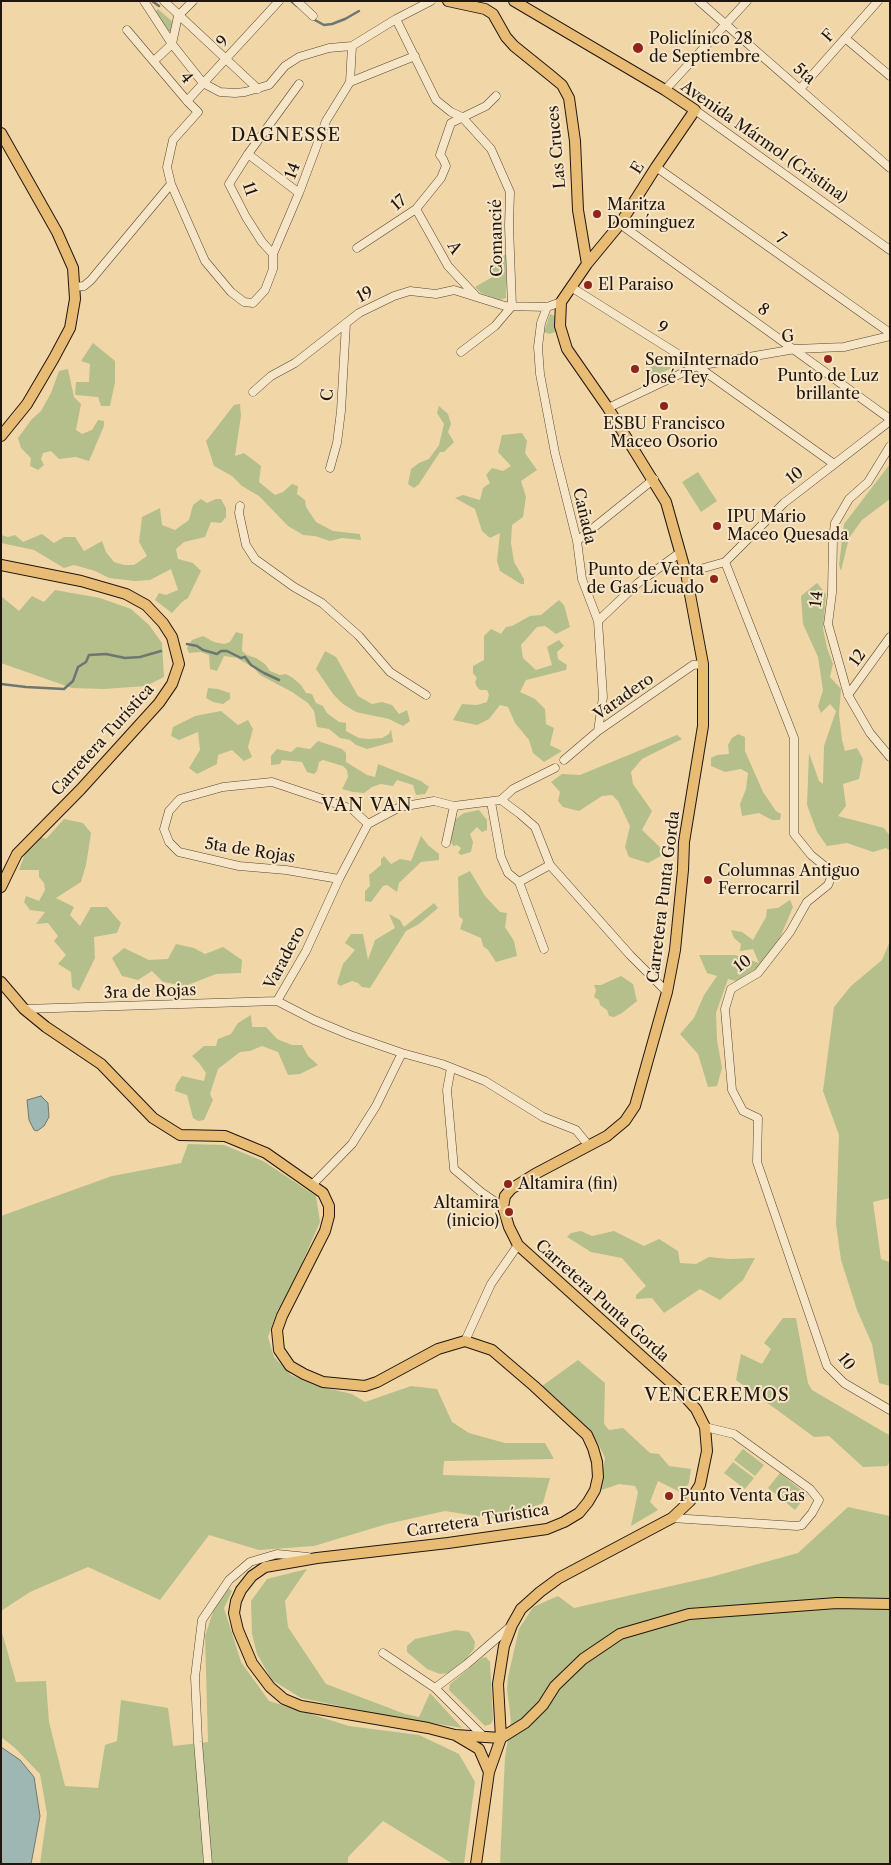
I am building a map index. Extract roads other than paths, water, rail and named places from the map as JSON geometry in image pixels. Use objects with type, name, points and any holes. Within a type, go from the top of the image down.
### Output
[{"type":"main road","name":"Las Cruces","points":[[448,1],[466,3],[493,14],[514,46],[562,85],[569,98],[576,142],[578,210],[587,264]]},
{"type":"main road","name":"Avenida Mármol (Cristina)","points":[[519,2],[695,110]]},
{"type":"main road","name":"E","points":[[587,264],[620,224],[695,110]]},
{"type":"main road","points":[[1,132],[57,232],[73,268],[74,287],[70,328],[27,404],[1,436]]},
{"type":"main road","points":[[561,302],[587,264]]},
{"type":"main road","name":"Carretera Punta Gorda","points":[[501,1738],[498,1684],[504,1646],[521,1609],[559,1578],[672,1518],[690,1501],[700,1486],[707,1451],[705,1427],[696,1409],[678,1388],[518,1246],[509,1227],[503,1207],[505,1196],[511,1189],[535,1174],[607,1136],[625,1122],[635,1106],[668,992],[675,950],[684,842],[703,726],[703,664],[686,573],[666,502],[654,479],[567,349],[560,326],[561,302]]},
{"type":"main road","name":"Carretera Turística","points":[[1,565],[81,581],[126,594],[146,605],[163,622],[172,637],[179,664],[172,684],[159,703],[17,854],[1,887]]},
{"type":"main road","points":[[1,982],[24,1009],[101,1064],[153,1118],[180,1135],[225,1136],[266,1153],[323,1193],[329,1206],[329,1216],[325,1231],[282,1316],[278,1330],[279,1350],[290,1366],[324,1382],[365,1386],[377,1382],[438,1349],[465,1340]]},
{"type":"main road","name":"Carretera Turística","points":[[465,1340],[492,1350],[587,1435],[594,1448],[598,1462],[598,1477],[595,1490],[588,1502],[579,1512],[564,1522],[547,1529],[448,1544],[317,1558],[265,1567],[252,1576],[241,1590],[236,1601],[234,1613],[244,1646],[260,1675],[284,1699],[301,1706],[428,1728],[455,1735],[501,1738]]},
{"type":"main road","points":[[476,1864],[489,1772],[501,1738],[525,1724],[543,1705],[555,1686],[583,1659],[620,1634],[689,1614],[837,1603],[890,1604]]},
{"type":"main road","points":[[455,1735],[479,1750],[489,1772]]},
{"type":"street","points":[[144,1],[172,44],[203,83],[220,92],[235,93],[269,85],[285,66],[299,57],[329,48],[352,46],[396,19],[432,1]]},
{"type":"street","points":[[164,1],[258,89]]},
{"type":"street","points":[[154,61],[172,44],[178,16],[192,1]]},
{"type":"street","name":"9","points":[[186,100],[279,1]]},
{"type":"street","points":[[297,1],[313,16]]},
{"type":"street","name":"5ta","points":[[698,1],[890,168]]},
{"type":"street","points":[[665,90],[747,1]]},
{"type":"street","name":"F","points":[[800,89],[878,1]]},
{"type":"street","name":"Comancié","points":[[396,19],[438,103],[462,117],[491,149],[510,192],[509,226],[512,306]]},
{"type":"street","name":"4","points":[[127,30],[198,112],[173,140],[168,167],[171,184]]},
{"type":"street","points":[[845,38],[890,76]]},
{"type":"street","name":"14","points":[[171,184],[205,261],[230,292],[244,302],[254,303],[265,290],[273,269],[273,254],[299,193],[326,121],[350,82],[352,46]]},
{"type":"street","points":[[350,82],[415,56]]},
{"type":"street","name":"11","points":[[273,254],[262,242],[251,225],[229,184],[248,154],[299,84]]},
{"type":"street","points":[[462,117],[486,106],[496,96]]},
{"type":"street","name":"Avenida Mármol (Cristina)","points":[[695,110],[890,250]]},
{"type":"street","name":"17","points":[[357,248],[416,208],[441,178],[446,166],[444,159],[440,155],[451,123],[462,117]]},
{"type":"street","points":[[248,154],[299,193]]},
{"type":"street","name":"7","points":[[656,167],[890,335]]},
{"type":"street","points":[[74,287],[84,286],[91,280],[171,184]]},
{"type":"street","name":"A","points":[[416,208],[448,266],[476,296]]},
{"type":"street","name":"8","points":[[620,224],[795,349],[890,420]]},
{"type":"street","name":"9","points":[[571,287],[697,366],[834,464]]},
{"type":"street","name":"19","points":[[253,392],[271,376],[295,362],[359,313],[394,296],[410,291],[436,294],[454,290],[504,306],[512,306]]},
{"type":"street","points":[[461,352],[495,326],[512,306],[547,307],[561,302]]},
{"type":"street","name":"Cañada","points":[[547,307],[541,323],[538,347],[540,374],[555,453],[577,541],[582,579],[598,621],[603,697],[598,731]]},
{"type":"street","name":"C","points":[[330,468],[337,443],[341,411],[346,323]]},
{"type":"street","name":"G","points":[[608,408],[697,366],[795,349],[844,347],[890,335]]},
{"type":"street","name":"10","points":[[686,573],[725,562],[784,502],[890,420]]},
{"type":"street","name":"14","points":[[890,446],[868,482],[848,499],[835,523],[832,593],[828,624],[848,695],[870,733],[890,757]]},
{"type":"street","points":[[577,541],[654,479]]},
{"type":"street","points":[[240,506],[239,513],[246,545],[255,559],[294,587],[322,603],[359,636],[390,672],[426,694]]},
{"type":"street","points":[[598,621],[638,582],[681,552]]},
{"type":"street","name":"10","points":[[725,562],[794,738],[794,834],[811,854],[833,873],[828,885],[807,902],[790,932],[758,973],[731,989],[725,1009],[732,1090],[743,1111],[758,1118],[757,1162],[827,1366],[844,1383],[890,1410]]},
{"type":"street","name":"12","points":[[848,695],[890,637]]},
{"type":"street","name":"Varadero","points":[[564,760],[598,731],[693,665],[703,664]]},
{"type":"street","points":[[368,824],[400,807],[434,801],[454,806],[500,800],[513,790],[555,768]]},
{"type":"street","name":"5ta de Rojas","points":[[339,879],[286,870],[239,866],[179,852],[170,842],[164,828],[169,811],[180,799],[224,787],[272,782],[352,809],[368,824]]},
{"type":"street","points":[[500,800],[535,827],[550,865],[630,955],[668,992]]},
{"type":"street","points":[[492,802],[501,856],[508,873],[519,882],[544,950]]},
{"type":"street","points":[[446,843],[454,806]]},
{"type":"street","name":"Varadero","points":[[368,824],[339,879],[306,951],[277,1002],[314,1020],[402,1053],[485,1081],[544,1117],[576,1130],[589,1146]]},
{"type":"street","points":[[519,882],[550,865]]},
{"type":"street","name":"3ra de Rojas","points":[[24,1009],[277,1002]]},
{"type":"street","points":[[312,1185],[352,1144],[376,1106],[402,1053]]},
{"type":"street","points":[[451,1068],[447,1090],[454,1169],[481,1192],[503,1207]]},
{"type":"street","points":[[465,1340],[491,1284],[518,1246]]},
{"type":"street","points":[[672,1518],[797,1526],[802,1525],[812,1513],[819,1500],[810,1489],[734,1434],[705,1427]]},
{"type":"street","points":[[208,1864],[198,1742],[195,1677],[202,1620],[229,1580],[250,1562],[277,1554],[317,1558]]},
{"type":"street","points":[[435,1688],[467,1664],[512,1625]]},
{"type":"street","points":[[383,1652],[435,1688],[484,1737]]},
{"type":"water","points":[[41,1096],[48,1103],[49,1117],[44,1126],[37,1131],[34,1130],[29,1120],[27,1100]]},
{"type":"water","points":[[1,1747],[20,1760],[34,1777],[40,1816],[31,1864],[1,1864]]},
{"type":"waterway","points":[[152,1],[159,6]]},
{"type":"waterway","points":[[291,1],[297,6]]},
{"type":"waterway","points":[[313,19],[324,25],[332,24],[359,11]]},
{"type":"waterway","points":[[187,644],[217,654],[221,651],[227,651],[241,658],[245,657],[251,665],[279,680]]},
{"type":"waterway","points":[[1,684],[64,689],[73,681],[78,667],[86,662],[89,655],[106,654],[125,658],[140,657],[161,651]]},
{"type":"place","name":"Policlínico 28 de Septiembre","points":[[638,48]]},
{"type":"place","name":"Maritza Domínguez","points":[[597,214]]},
{"type":"place","name":"El Paraiso","points":[[588,285]]},
{"type":"place","name":"Punto de Luz brillante","points":[[828,359]]},
{"type":"place","name":"SemiInternado José Tey","points":[[635,369]]},
{"type":"place","name":"ESBU Francisco Maceo Osorio","points":[[664,406]]},
{"type":"place","name":"IPU Mario Maceo Quesada","points":[[717,526]]},
{"type":"place","name":"Punto de Venta de Gas Licuado","points":[[714,579]]},
{"type":"place","name":"Columnas Antiguo Ferrocarril","points":[[708,880]]},
{"type":"place","name":"Altamira (fin)","points":[[508,1184]]},
{"type":"place","name":"Altamira (inicio)","points":[[509,1212]]},
{"type":"place","name":"Punto Venta Gas","points":[[669,1496]]},
{"type":"district","name":"DAGNESSE","points":[[286,136]]},
{"type":"district","name":"VAN VAN","points":[[367,806]]},
{"type":"district","name":"VENCEREMOS","points":[[717,1396]]}]
